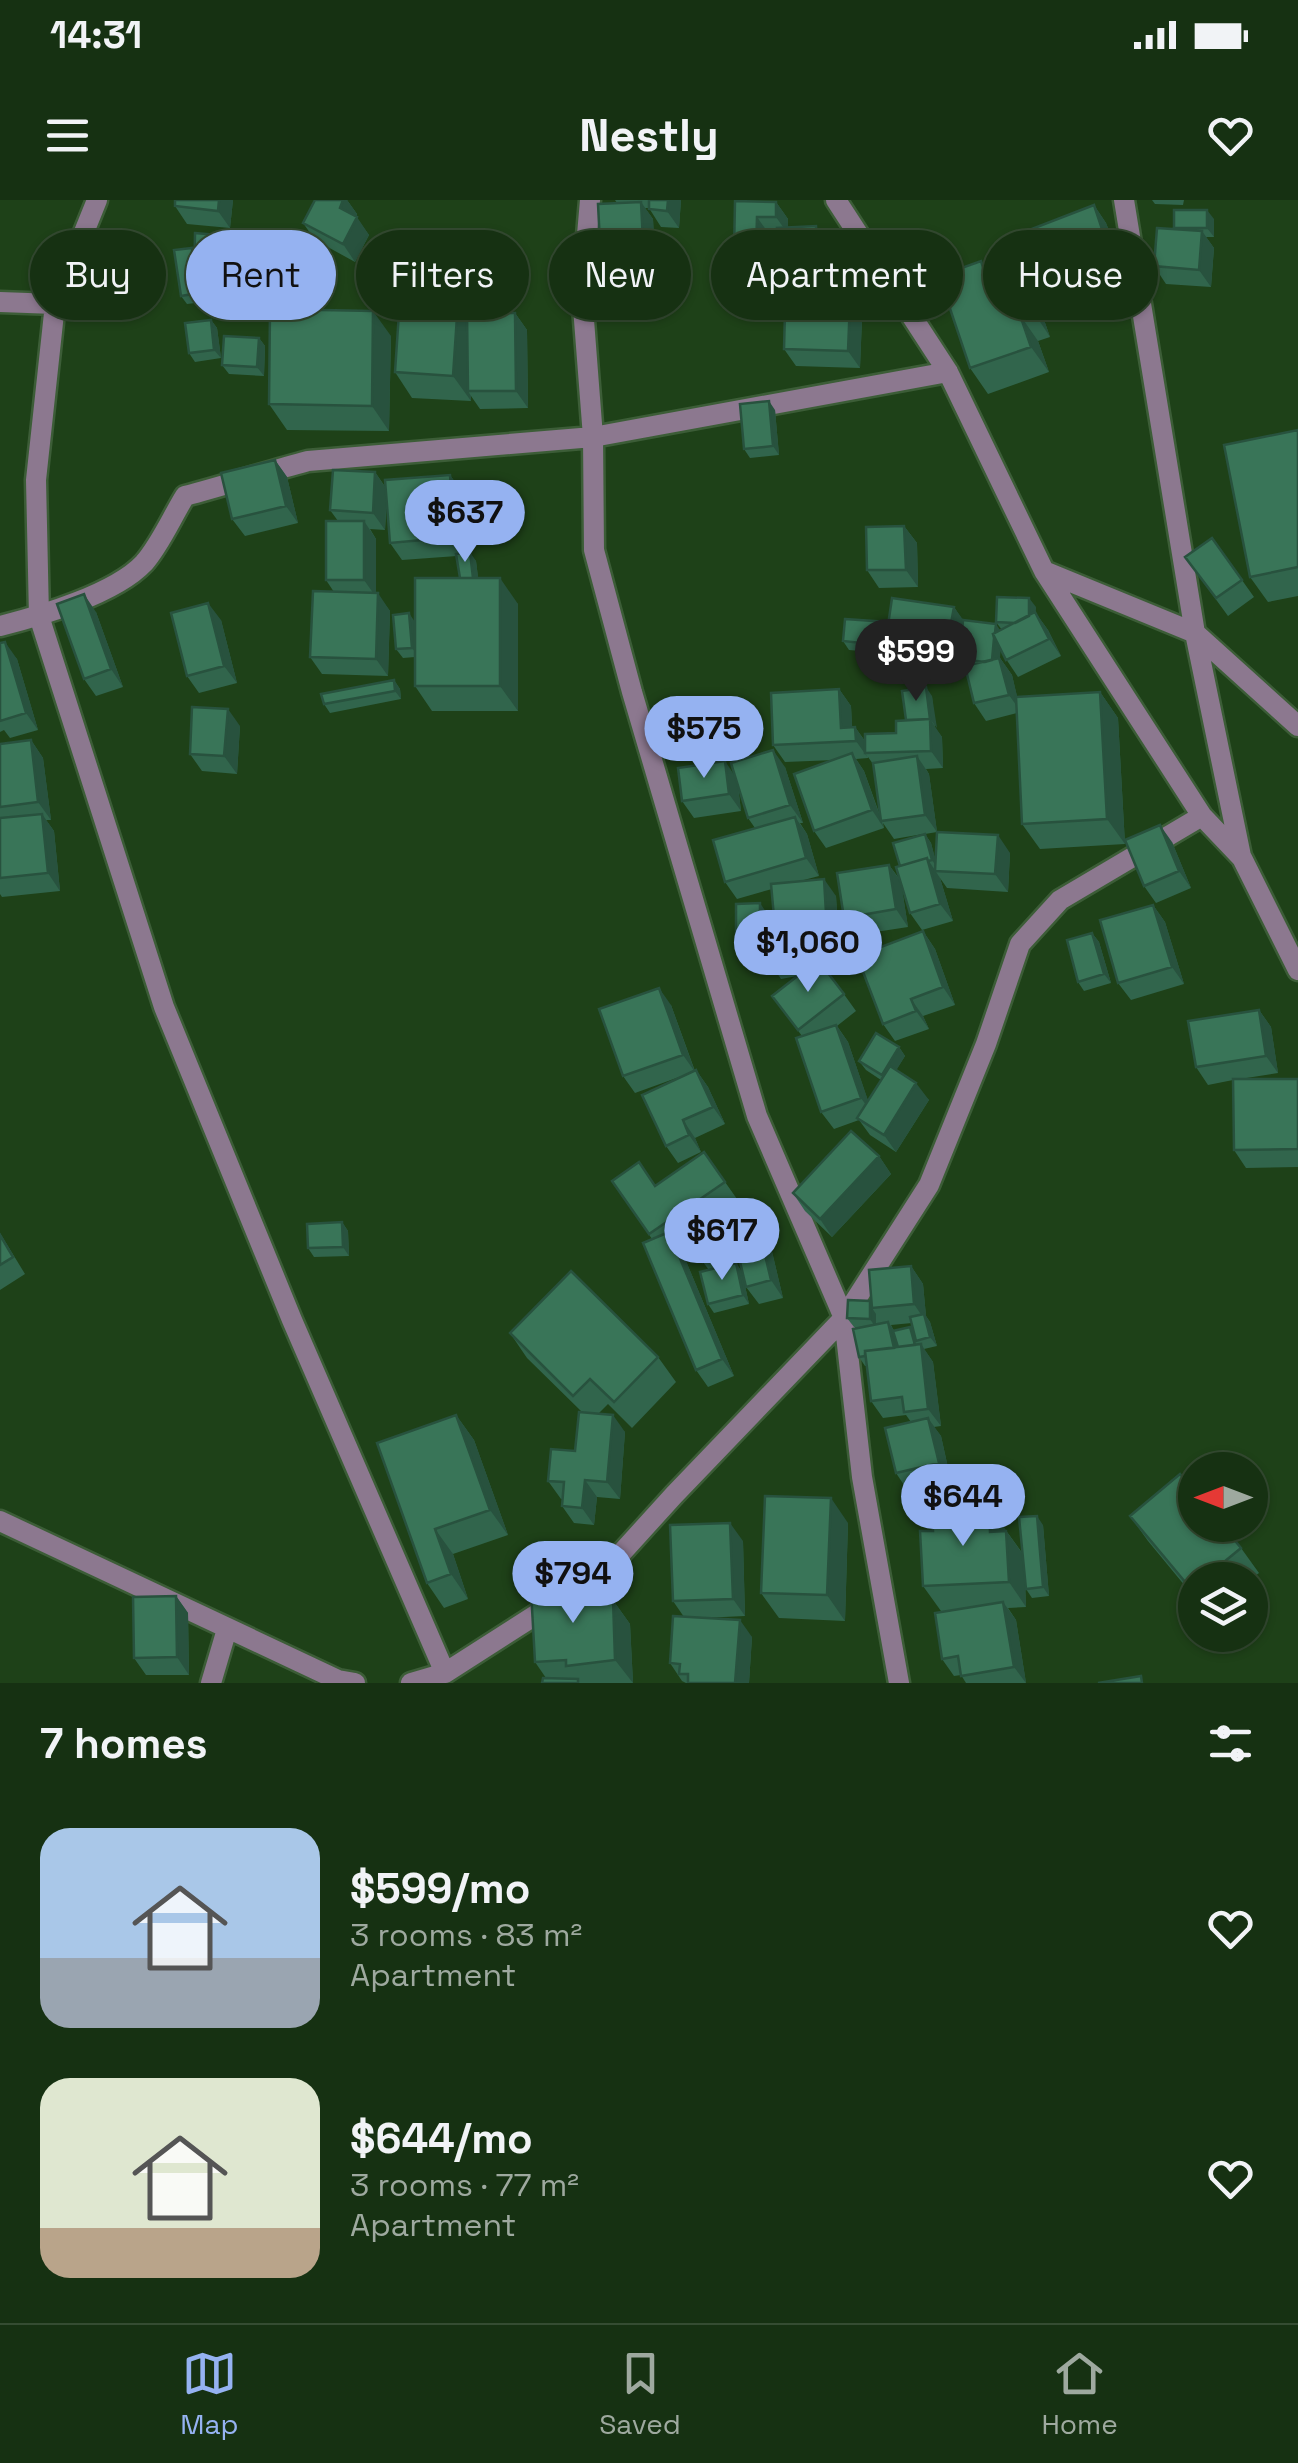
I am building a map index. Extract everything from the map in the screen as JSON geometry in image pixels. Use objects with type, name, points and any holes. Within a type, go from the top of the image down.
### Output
[{"type":"street","points":[[86,230],[98,200]]},
{"type":"street","points":[[590,200],[582,294],[593,437],[594,550],[632,692],[758,1116],[844,1318],[862,1477],[898,1683]]},
{"type":"street","points":[[836,200],[948,372],[1044,571],[1202,816],[1242,858]]},
{"type":"street","points":[[1124,200],[1195,632],[1242,858],[1298,970]]},
{"type":"street","points":[[0,302],[30,303]]},
{"type":"street","points":[[53,320],[36,480],[39,616],[164,1007],[292,1320],[445,1672]]},
{"type":"street","points":[[0,626],[39,616],[106,589],[143,564],[184,496],[308,461],[593,437],[948,372]]},
{"type":"street","points":[[1044,571],[1195,632],[1298,726]]},
{"type":"street","points":[[411,1683],[445,1672],[606,1570],[844,1318],[928,1185],[986,1044],[1020,944],[1060,900],[1202,816]]},
{"type":"street","points":[[0,1520],[338,1680],[355,1683]]},
{"type":"street","points":[[211,1683],[227,1629],[234,1631]]},
{"type":"building","points":[[175,200],[219,200],[218,211],[175,206]]},
{"type":"building","points":[[315,200],[343,200],[340,208],[357,217],[343,244],[336,240],[336,230],[316,230],[303,223]]},
{"type":"building","points":[[649,200],[668,200],[667,211],[649,209]]},
{"type":"building","points":[[735,201],[776,202],[776,217],[757,217],[757,230],[734,230]]},
{"type":"building","points":[[641,202],[642,230],[599,230],[598,204]]},
{"type":"building","points":[[1094,205],[1102,229],[1099,230],[1029,230]]},
{"type":"building","points":[[1174,210],[1207,210],[1207,228],[1174,228]]},
{"type":"building","points":[[816,226],[816,230],[777,230]]},
{"type":"building","points":[[1157,230],[1202,231],[1199,270],[1158,266]]},
{"type":"building","points":[[186,249],[186,295],[181,296],[174,250]]},
{"type":"building","points":[[981,261],[983,320],[1022,320],[1031,347],[970,368],[954,320],[963,320],[963,267]]},
{"type":"building","points":[[336,310],[356,311],[356,320],[373,320],[372,406],[269,404],[270,320],[336,320]]},
{"type":"building","points":[[211,320],[214,350],[189,353],[185,323]]},
{"type":"building","points":[[398,320],[457,320],[453,376],[395,372]]},
{"type":"building","points":[[467,320],[515,320],[516,391],[468,391]]},
{"type":"building","points":[[785,320],[849,320],[848,351],[784,349]]},
{"type":"building","points":[[224,336],[259,338],[257,367],[222,365]]},
{"type":"building","points":[[769,401],[773,446],[744,449],[740,404]]},
{"type":"building","points":[[1298,430],[1298,567],[1250,577],[1224,445]]},
{"type":"building","points":[[275,460],[286,506],[232,519],[221,473]]},
{"type":"building","points":[[333,470],[375,472],[373,513],[330,510]]},
{"type":"building","points":[[450,475],[455,537],[390,543],[385,480]]},
{"type":"building","points":[[326,521],[364,521],[364,580],[326,580]]},
{"type":"building","points":[[904,526],[906,570],[867,570],[866,527]]},
{"type":"building","points":[[1212,538],[1242,580],[1216,598],[1185,557]]},
{"type":"building","points":[[470,552],[473,578],[460,578],[456,554]]},
{"type":"building","points":[[415,578],[500,578],[500,686],[415,686]]},
{"type":"building","points":[[313,591],[378,593],[376,659],[310,657]]},
{"type":"building","points":[[84,594],[111,669],[84,679],[57,604]]},
{"type":"building","points":[[997,597],[1029,598],[1029,616],[1015,623],[996,622]]},
{"type":"building","points":[[892,598],[954,607],[950,629],[928,626],[926,645],[886,639]]},
{"type":"building","points":[[208,603],[224,666],[187,676],[171,613]]},
{"type":"building","points":[[1035,612],[1049,639],[1006,660],[993,634]]},
{"type":"building","points":[[409,613],[412,648],[396,649],[393,615]]},
{"type":"building","points":[[845,619],[888,622],[889,646],[843,641]]},
{"type":"building","points":[[963,620],[996,624],[992,660],[960,659]]},
{"type":"building","points":[[5,642],[26,713],[0,721],[0,643]]},
{"type":"building","points":[[999,658],[1009,695],[974,703],[965,666]]},
{"type":"building","points":[[394,680],[395,691],[324,704],[321,694]]},
{"type":"building","points":[[926,687],[930,719],[906,720],[902,691]]},
{"type":"building","points":[[839,689],[841,728],[855,727],[856,741],[773,745],[771,693]]},
{"type":"building","points":[[1100,692],[1107,819],[1022,824],[1016,697]]},
{"type":"building","points":[[192,707],[228,709],[224,756],[190,754]]},
{"type":"building","points":[[930,719],[931,751],[865,753],[865,734],[896,733],[896,721]]},
{"type":"building","points":[[31,740],[38,802],[0,807],[0,744]]},
{"type":"building","points":[[773,750],[790,805],[748,818],[731,763]]},
{"type":"building","points":[[852,753],[872,810],[814,831],[794,774]]},
{"type":"building","points":[[917,756],[925,815],[881,821],[873,763]]},
{"type":"building","points":[[725,761],[729,794],[682,801],[678,768]]},
{"type":"building","points":[[42,814],[48,873],[0,878],[0,818]]},
{"type":"building","points":[[795,817],[806,858],[725,882],[713,840]]},
{"type":"building","points":[[1160,825],[1179,871],[1144,886],[1125,840]]},
{"type":"building","points":[[937,832],[998,835],[995,874],[935,871]]},
{"type":"building","points":[[925,834],[932,860],[900,866],[893,843]]},
{"type":"building","points":[[927,858],[940,904],[910,913],[896,867]]},
{"type":"building","points":[[889,865],[896,909],[844,918],[837,873]]},
{"type":"building","points":[[824,879],[826,913],[774,917],[771,884]]},
{"type":"building","points":[[760,903],[760,934],[736,934],[736,904]]},
{"type":"building","points":[[1153,905],[1172,967],[1118,983],[1100,920]]},
{"type":"building","points":[[813,922],[817,954],[769,961],[765,929]]},
{"type":"building","points":[[923,931],[943,987],[911,999],[916,1011],[883,1024],[857,956]]},
{"type":"building","points":[[1092,933],[1104,974],[1078,982],[1067,940]]},
{"type":"building","points":[[818,960],[844,994],[798,1030],[772,996]]},
{"type":"building","points":[[659,988],[683,1055],[623,1076],[599,1009]]},
{"type":"building","points":[[1259,1010],[1266,1056],[1196,1067],[1188,1021]]},
{"type":"building","points":[[836,1025],[861,1098],[821,1112],[796,1038]]},
{"type":"building","points":[[876,1033],[899,1047],[882,1075],[859,1061]]},
{"type":"building","points":[[890,1066],[916,1083],[884,1135],[857,1118]]},
{"type":"building","points":[[696,1070],[713,1107],[683,1120],[689,1135],[666,1146],[642,1095]]},
{"type":"building","points":[[1233,1079],[1298,1079],[1298,1149],[1234,1150]]},
{"type":"building","points":[[851,1131],[879,1156],[820,1219],[793,1193]]},
{"type":"building","points":[[704,1152],[725,1182],[649,1234],[612,1181],[639,1162],[655,1186]]},
{"type":"building","points":[[753,1205],[771,1280],[746,1287],[728,1211]]},
{"type":"building","points":[[720,1221],[727,1256],[703,1262],[695,1227]]},
{"type":"building","points":[[342,1222],[343,1247],[308,1248],[307,1224]]},
{"type":"building","points":[[669,1232],[722,1359],[696,1370],[643,1243]]},
{"type":"building","points":[[0,1235],[13,1257],[0,1265]]},
{"type":"building","points":[[736,1263],[743,1295],[708,1304],[700,1272]]},
{"type":"building","points":[[911,1266],[914,1304],[872,1308],[869,1270]]},
{"type":"building","points":[[571,1271],[658,1357],[614,1402],[590,1379],[573,1396],[510,1333]]},
{"type":"building","points":[[848,1300],[870,1301],[870,1319],[847,1318]]},
{"type":"building","points":[[924,1314],[930,1337],[916,1341],[910,1317]]},
{"type":"building","points":[[888,1322],[894,1348],[865,1351],[865,1356],[859,1357],[853,1329]]},
{"type":"building","points":[[910,1327],[915,1345],[898,1347],[893,1331]]},
{"type":"building","points":[[921,1344],[928,1409],[904,1412],[902,1397],[871,1401],[865,1351]]},
{"type":"building","points":[[579,1412],[613,1415],[607,1482],[585,1480],[582,1508],[562,1506],[564,1482],[548,1481],[551,1449],[575,1451]]},
{"type":"building","points":[[456,1415],[490,1510],[435,1529],[451,1574],[427,1583],[377,1443]]},
{"type":"building","points":[[928,1418],[939,1463],[896,1473],[885,1428]]},
{"type":"building","points":[[1178,1476],[1178,1542],[1236,1542],[1241,1548],[1224,1562],[1178,1562],[1178,1573],[1130,1516]]},
{"type":"building","points":[[765,1496],[831,1498],[827,1595],[761,1593]]},
{"type":"building","points":[[989,1507],[990,1532],[1006,1531],[1009,1582],[923,1586],[920,1531],[933,1531],[932,1510]]},
{"type":"building","points":[[1037,1516],[1043,1587],[1026,1589],[1019,1517]]},
{"type":"building","points":[[730,1523],[733,1599],[673,1601],[670,1525]]},
{"type":"building","points":[[605,1589],[606,1599],[613,1599],[615,1660],[566,1666],[566,1660],[535,1662],[531,1590]]},
{"type":"building","points":[[176,1596],[177,1657],[134,1658],[133,1597]]},
{"type":"building","points":[[1003,1602],[1014,1667],[961,1676],[958,1656],[942,1659],[935,1613]]},
{"type":"building","points":[[673,1616],[740,1620],[735,1683],[688,1683],[688,1674],[679,1674],[680,1664],[670,1663]]},
{"type":"building","points":[[1141,1676],[1142,1683],[1098,1683]]},
{"type":"building","points":[[543,1678],[578,1679],[578,1683],[542,1683]]}]
